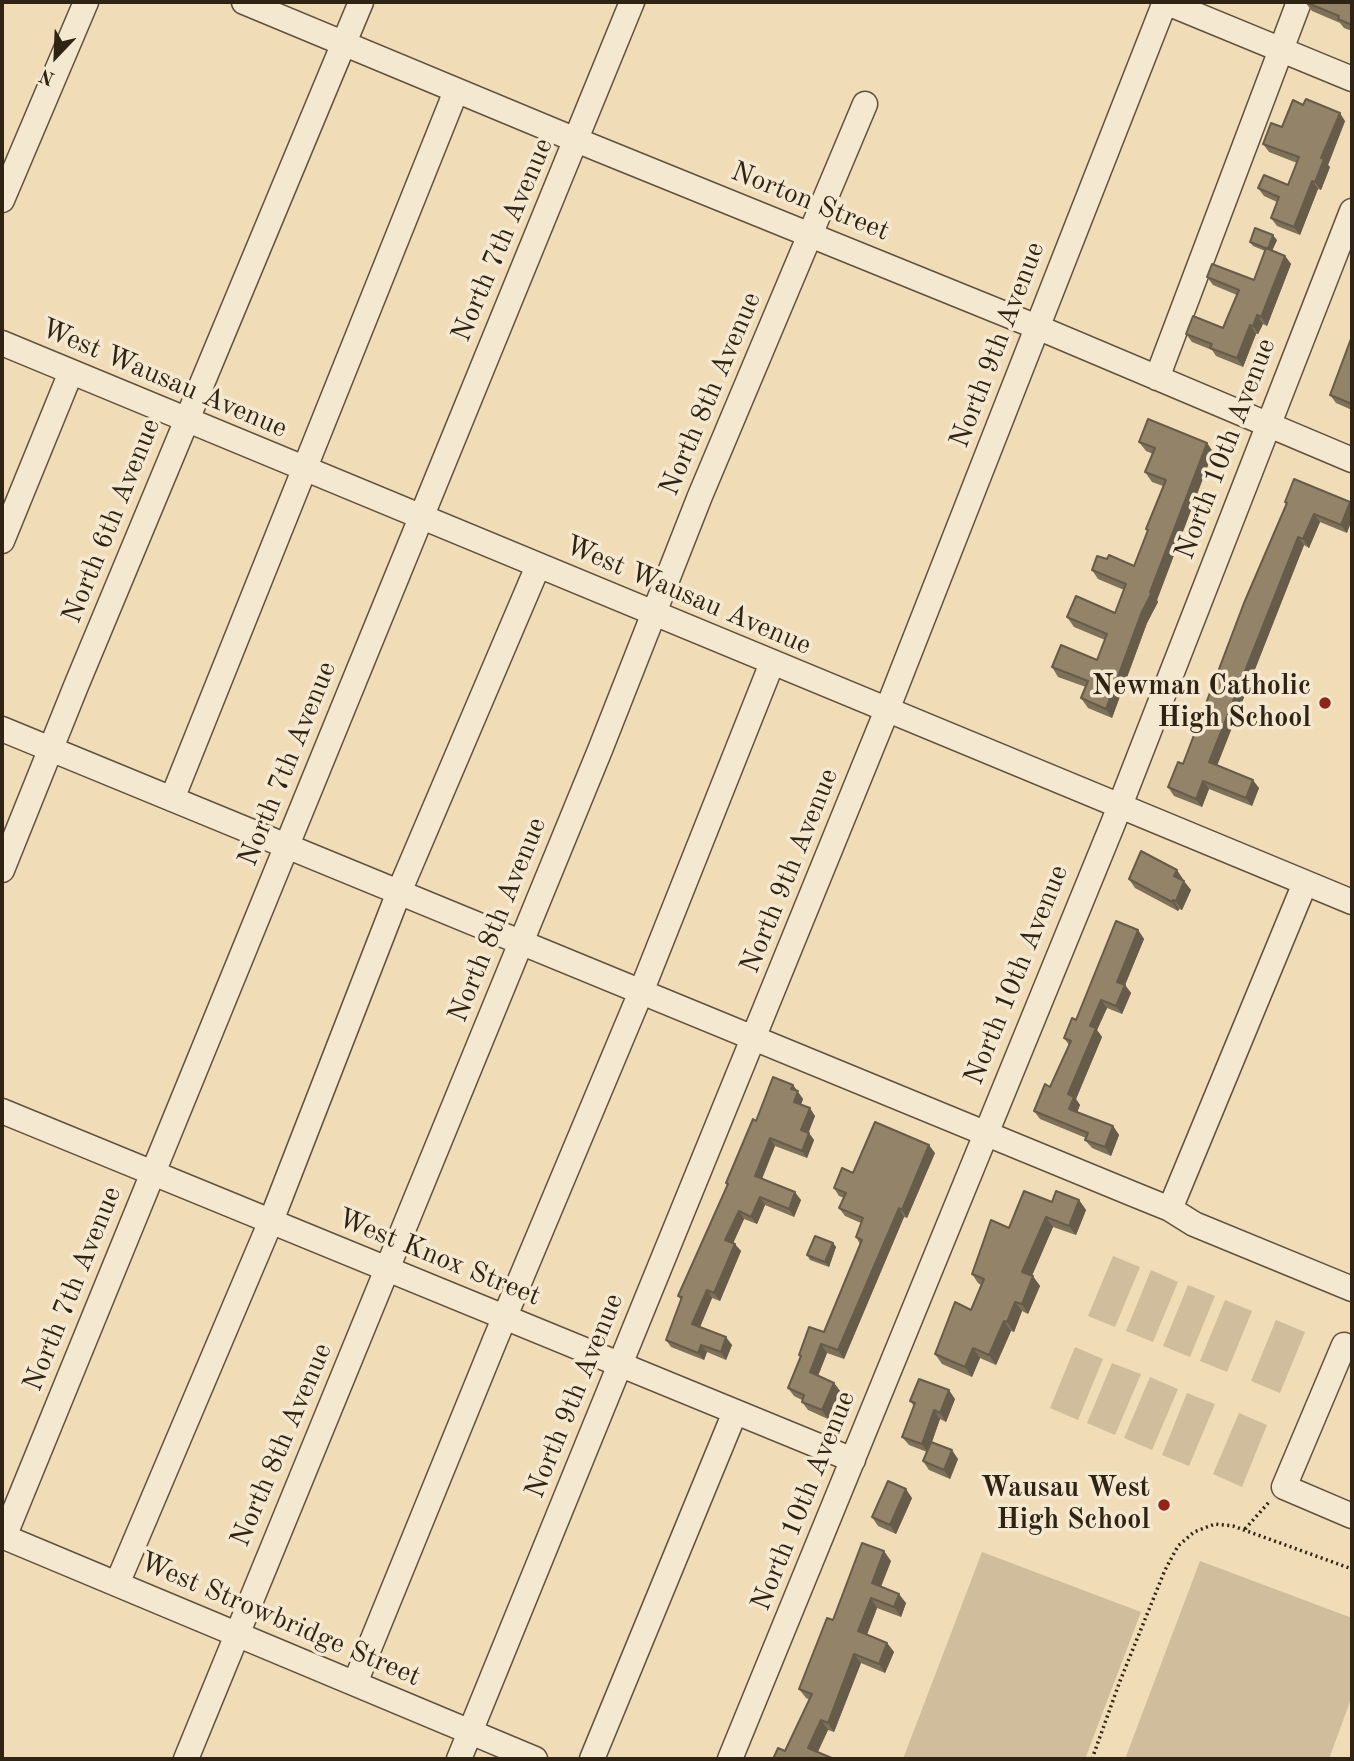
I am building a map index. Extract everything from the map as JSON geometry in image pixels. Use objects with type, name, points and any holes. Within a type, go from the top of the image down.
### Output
[{"type":"street","points":[[2,200],[86,2]]},
{"type":"street","name":"Norton Street","points":[[244,2],[1037,327],[1352,460]]},
{"type":"street","name":"North 6th Avenue","points":[[2,870],[361,2]]},
{"type":"street","points":[[1165,2],[1352,79]]},
{"type":"street","name":"North 9th Avenue","points":[[460,1759],[887,710],[1165,2]]},
{"type":"street","points":[[1157,378],[1300,2]]},
{"type":"street","name":"North 7th Avenue","points":[[3,1536],[630,8]]},
{"type":"street","points":[[172,799],[456,91]]},
{"type":"street","name":"North 8th Avenue","points":[[186,1759],[600,750],[653,613],[865,104]]},
{"type":"street","name":"North 10th Avenue","points":[[730,1759],[1119,806],[1352,211]]},
{"type":"street","name":"West Wausau Avenue","points":[[2,344],[1352,902]]},
{"type":"street","points":[[2,541],[71,372]]},
{"type":"street","points":[[117,1584],[271,1221],[399,892],[538,566]]},
{"type":"street","points":[[355,1684],[641,992],[772,663]]},
{"type":"street","points":[[2,729],[1170,1209],[1194,1224],[1352,1289]]},
{"type":"street","points":[[1170,1209],[1305,883]]},
{"type":"street","name":"West Knox Street","points":[[2,1111],[853,1460]]},
{"type":"street","points":[[1352,1349],[1344,1345],[1284,1488],[1352,1516]]},
{"type":"street","points":[[592,1759],[735,1412]]},
{"type":"street","name":"West Strowbridge Street","points":[[3,1536],[535,1759]]},
{"type":"path","points":[[1245,1529],[1262,1508],[1284,1488]]},
{"type":"path","points":[[1092,1759],[1150,1606],[1178,1546],[1194,1532],[1223,1524],[1245,1529],[1352,1569]]},
{"type":"shaded area","points":[[1113,1256],[1140,1267],[1115,1327],[1088,1316]]},
{"type":"shaded area","points":[[1151,1270],[1178,1282],[1153,1342],[1126,1331]]},
{"type":"shaded area","points":[[1188,1285],[1215,1296],[1190,1357],[1163,1346]]},
{"type":"shaded area","points":[[1225,1300],[1252,1311],[1227,1372],[1200,1361]]},
{"type":"shaded area","points":[[1276,1320],[1305,1332],[1280,1393],[1251,1381]]},
{"type":"shaded area","points":[[1075,1347],[1103,1359],[1078,1420],[1050,1408]]},
{"type":"shaded area","points":[[1112,1363],[1141,1374],[1115,1435],[1087,1423]]},
{"type":"shaded area","points":[[1150,1377],[1178,1389],[1152,1450],[1124,1438]]},
{"type":"shaded area","points":[[1187,1393],[1215,1404],[1189,1466],[1162,1455]]},
{"type":"shaded area","points":[[1239,1413],[1267,1425],[1242,1487],[1213,1474]]},
{"type":"shaded area","points":[[982,1552],[1141,1612],[1085,1759],[903,1759]]},
{"type":"shaded area","points":[[1200,1561],[1352,1618],[1352,1696],[1329,1759],[1125,1759]]},
{"type":"building","points":[[1305,2],[1352,2],[1352,25],[1338,19],[1339,16]]},
{"type":"building","points":[[1306,99],[1340,113],[1321,158],[1324,159],[1315,182],[1312,181],[1294,227],[1271,218],[1279,197],[1258,188],[1264,175],[1288,185],[1299,157],[1263,144],[1271,123],[1282,127],[1293,100],[1303,105]]},
{"type":"building","points":[[1255,228],[1273,235],[1268,249],[1250,242]]},
{"type":"building","points":[[1266,248],[1285,256],[1261,317],[1257,315],[1253,326],[1250,325],[1237,358],[1210,348],[1212,344],[1186,334],[1193,316],[1223,328],[1239,290],[1207,277],[1212,264],[1254,280]]},
{"type":"building","points":[[1352,336],[1352,404],[1330,395]]},
{"type":"building","points":[[1148,419],[1207,443],[1106,709],[1081,698],[1088,681],[1052,667],[1061,645],[1097,660],[1107,634],[1067,617],[1076,596],[1115,613],[1126,584],[1092,570],[1097,556],[1107,559],[1109,555],[1134,566],[1148,530],[1146,529],[1166,480],[1145,472],[1155,448],[1139,442]]},
{"type":"building","points":[[1294,479],[1350,502],[1341,525],[1314,514],[1303,539],[1298,537],[1209,762],[1253,780],[1246,798],[1203,781],[1196,799],[1168,787],[1178,762],[1183,764],[1244,603],[1287,503],[1285,502]]},
{"type":"building","points":[[1141,851],[1177,870],[1174,876],[1184,881],[1176,901],[1172,902],[1129,879]]},
{"type":"building","points":[[1116,921],[1138,930],[1117,982],[1125,985],[1116,1006],[1101,1000],[1090,1026],[1096,1028],[1068,1094],[1074,1097],[1069,1109],[1113,1126],[1105,1147],[1085,1140],[1088,1133],[1034,1111],[1045,1084],[1050,1087],[1071,1041],[1064,1038],[1072,1018],[1076,1020]]},
{"type":"building","points":[[773,1077],[793,1085],[791,1089],[798,1091],[794,1102],[810,1108],[801,1130],[809,1133],[802,1151],[770,1138],[755,1176],[795,1192],[789,1209],[760,1197],[751,1217],[739,1211],[725,1240],[735,1244],[714,1293],[707,1290],[692,1324],[726,1337],[721,1352],[701,1345],[698,1353],[666,1340],[682,1297],[678,1296]]},
{"type":"building","points":[[875,1122],[929,1145],[838,1350],[821,1344],[810,1372],[834,1383],[822,1410],[802,1402],[804,1395],[788,1388],[809,1327],[824,1332],[862,1240],[856,1237],[863,1218],[839,1208],[846,1193],[834,1188],[842,1168],[853,1173]]},
{"type":"building","points":[[1024,1191],[1052,1202],[1056,1191],[1079,1200],[1069,1226],[1046,1217],[1022,1272],[1033,1276],[1022,1304],[1015,1302],[989,1355],[973,1348],[965,1367],[935,1354],[955,1302],[971,1310],[984,1279],[972,1274],[991,1220],[1009,1228]]},
{"type":"building","points":[[815,1236],[833,1243],[825,1262],[807,1255]]},
{"type":"building","points":[[919,1379],[949,1390],[940,1413],[934,1410],[922,1444],[902,1437],[915,1403],[910,1401]]},
{"type":"building","points":[[931,1442],[952,1450],[944,1470],[923,1461]]},
{"type":"building","points":[[888,1481],[906,1489],[890,1525],[872,1517]]},
{"type":"building","points":[[862,1543],[884,1551],[872,1583],[899,1594],[894,1607],[871,1598],[858,1631],[887,1643],[879,1664],[854,1654],[828,1723],[821,1720],[808,1748],[834,1759],[773,1759],[778,1748],[785,1751],[812,1694],[799,1689],[827,1618],[833,1620]]},
{"type":"place","name":"Newman Catholic High School","points":[[1325,703]]},
{"type":"place","name":"Wausau West High School","points":[[1164,1505]]}]
